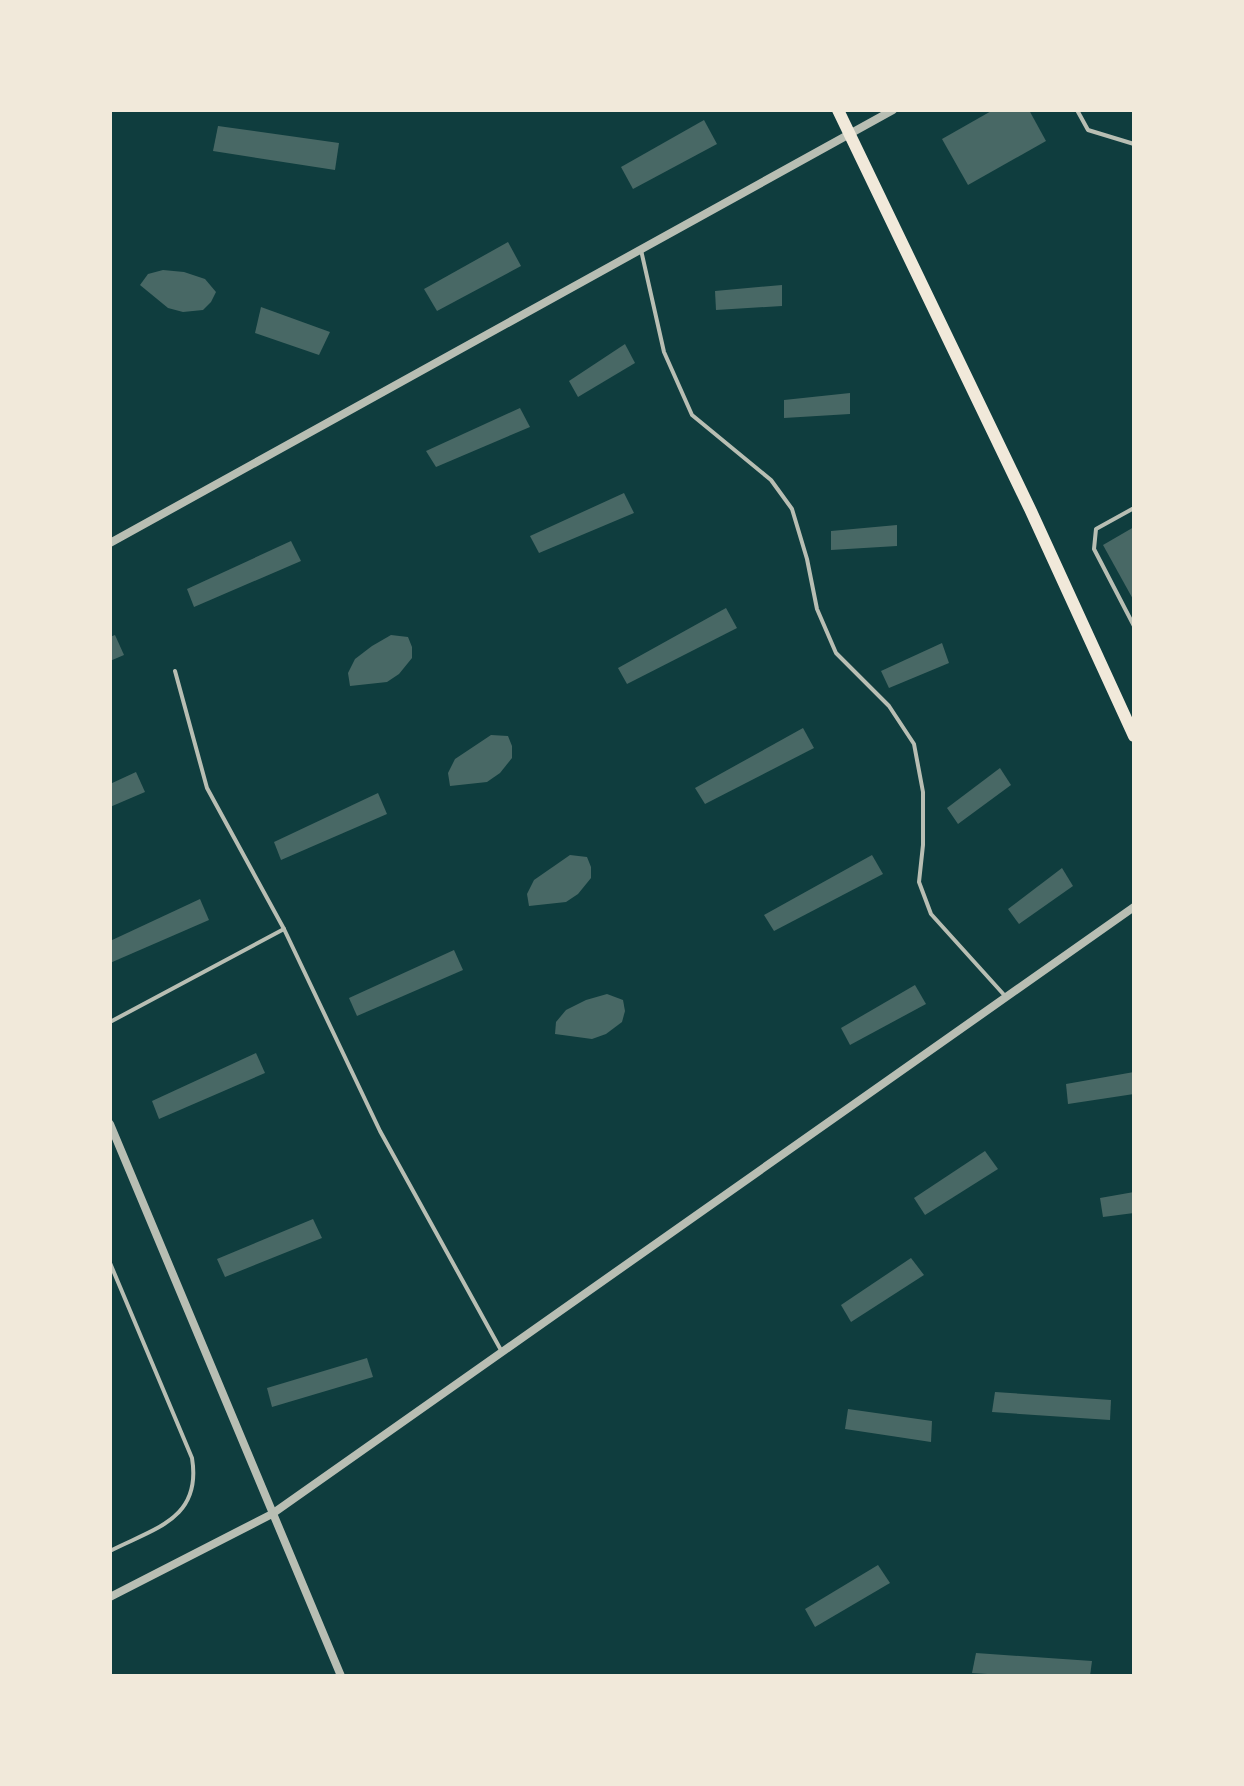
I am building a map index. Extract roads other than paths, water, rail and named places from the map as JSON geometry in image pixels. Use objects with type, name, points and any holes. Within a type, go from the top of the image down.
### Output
[{"type":"main road","points":[[838,110],[1030,509],[1134,736]]},
{"type":"street","points":[[110,543],[893,110]]},
{"type":"street","points":[[110,1597],[272,1514],[1134,907]]},
{"type":"street","points":[[110,1124],[341,1676]]},
{"type":"lane","points":[[1077,110],[1088,130],[1134,144]]},
{"type":"lane","points":[[641,250],[664,352],[692,415],[771,480],[792,509],[807,559],[817,609],[836,653],[889,706],[914,744],[923,792],[919,882],[931,914],[1006,997]]},
{"type":"lane","points":[[1134,508],[1096,529],[1094,549],[1134,626]]},
{"type":"lane","points":[[175,671],[207,788],[284,929],[380,1131],[502,1352]]},
{"type":"lane","points":[[110,1022],[284,929]]},
{"type":"lane","points":[[110,1263],[192,1458],[195,1478],[189,1499],[176,1517],[110,1551]]}]
